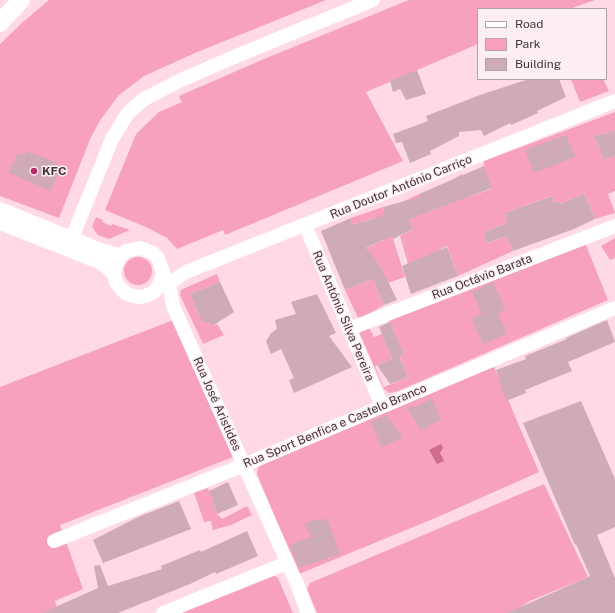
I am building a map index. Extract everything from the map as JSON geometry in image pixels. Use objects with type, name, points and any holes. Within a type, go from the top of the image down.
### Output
[{"type":"main road","points":[[0,23],[21,0]]},
{"type":"street","points":[[72,238],[112,139],[128,113],[144,99],[181,80],[241,54],[373,0]]},
{"type":"street","name":"Rua Doutor António Carriço","points":[[158,285],[174,280],[186,272],[615,101]]},
{"type":"street","points":[[0,209],[121,256]]},
{"type":"street","points":[[0,223],[99,262],[114,274]]},
{"type":"street","name":"Rua António Silva Pereira","points":[[305,225],[382,406]]},
{"type":"street","name":"Rua Octávio Barata","points":[[349,329],[615,226]]},
{"type":"street","points":[[140,248],[153,253],[158,258],[163,272],[158,285],[141,297],[127,294],[120,289],[114,274],[116,264],[121,256],[133,249],[140,248]]},
{"type":"street","points":[[161,264],[174,270],[186,272]]},
{"type":"street","name":"Rua José Aristides","points":[[158,285],[170,289],[173,306],[288,563],[308,613]]},
{"type":"street","name":"Rua Sport Benfica e Castelo Branco","points":[[54,541],[244,465],[615,308]]},
{"type":"street","points":[[163,613],[288,563]]},
{"type":"green space","points":[[49,0],[326,0],[195,53],[144,76],[118,96],[101,119],[91,137],[59,218],[0,196],[0,44]]},
{"type":"green space","points":[[409,0],[595,0],[572,8],[477,8],[477,44],[366,92],[403,161],[225,235],[223,230],[177,249],[167,238],[148,228],[105,210],[136,134],[159,112],[182,102],[179,96],[264,59]]},
{"type":"green space","points":[[571,80],[604,80],[609,91],[580,102]]},
{"type":"green space","points":[[615,112],[615,131],[594,136],[604,160],[615,156],[615,191],[608,194],[615,213],[595,219],[584,193],[561,204],[559,201],[554,203],[551,196],[505,213],[507,223],[483,233],[488,243],[507,236],[513,251],[458,276],[447,246],[439,250],[441,260],[408,264],[400,236],[413,229],[402,202],[419,194],[425,213],[466,197],[455,178],[462,174],[471,196],[491,189],[484,166],[484,161]]},
{"type":"green space","points":[[383,207],[405,277],[388,283],[377,261],[364,253],[367,248],[384,240],[374,218],[351,225],[351,218]]},
{"type":"green space","points":[[96,217],[103,220],[102,222],[111,226],[112,224],[130,230],[109,239],[98,235],[92,227]]},
{"type":"green space","points":[[615,238],[615,258],[610,260],[601,246]]},
{"type":"green space","points":[[584,240],[608,300],[398,391],[390,393],[384,389],[359,332],[369,327],[374,337],[382,334],[392,359],[375,366],[384,387],[408,377],[399,356],[404,354],[389,320]]},
{"type":"green space","points":[[138,257],[148,261],[152,271],[148,281],[138,285],[128,281],[124,271],[128,261]]},
{"type":"green space","points":[[217,274],[220,282],[190,294],[202,322],[209,322],[212,326],[217,324],[224,335],[203,344],[180,295],[181,290]]},
{"type":"green space","points":[[373,279],[384,305],[363,317],[358,318],[345,290]]},
{"type":"green space","points":[[176,319],[233,457],[60,525],[83,589],[55,601],[59,613],[0,613],[0,387]]},
{"type":"green space","points":[[494,367],[539,472],[440,516],[299,574],[257,474],[258,468],[262,463]]},
{"type":"green space","points":[[544,484],[588,577],[530,601],[519,608],[520,613],[317,613],[307,589],[310,583]]},
{"type":"green space","points":[[208,488],[217,514],[222,519],[247,506],[252,515],[231,525],[213,530],[211,521],[204,522],[194,493]]},
{"type":"green space","points":[[274,575],[278,578],[293,613],[180,613]]},
{"type":"shaded area","points":[[441,444],[443,448],[440,453],[444,461],[437,464],[429,450]]},
{"type":"building","points":[[417,70],[426,94],[406,100],[400,89],[393,92],[390,81]]},
{"type":"building","points":[[526,80],[559,80],[566,97],[537,111],[538,113],[511,125],[510,123],[484,136],[481,130],[459,132],[459,136],[430,151],[431,154],[410,163],[402,142],[396,143],[393,134],[428,121],[426,116],[480,95]]},
{"type":"building","points":[[615,131],[615,156],[604,160],[594,136]]},
{"type":"building","points":[[566,135],[575,157],[534,173],[525,150]]},
{"type":"building","name":"KFC","points":[[27,151],[58,163],[57,168],[60,169],[51,191],[9,173],[18,152],[25,156]]},
{"type":"building","points":[[484,166],[492,188],[409,219],[413,229],[393,239],[392,236],[366,248],[380,265],[397,300],[384,305],[373,279],[345,290],[321,231],[351,218],[351,225],[385,215],[383,207],[420,197],[419,194]]},
{"type":"building","points":[[584,193],[595,219],[574,229],[513,251],[507,236],[487,243],[483,233],[507,223],[505,213],[552,196],[554,203],[559,201],[561,204]]},
{"type":"building","points":[[447,247],[458,276],[411,294],[402,266]]},
{"type":"building","points":[[220,282],[234,312],[212,326],[209,322],[202,322],[190,294]]},
{"type":"building","points":[[493,282],[505,309],[498,313],[507,334],[483,344],[472,319],[482,314],[472,292]]},
{"type":"building","points":[[317,294],[336,333],[329,336],[352,367],[294,393],[289,380],[294,378],[281,349],[271,354],[266,341],[271,333],[277,329],[275,320],[296,314],[291,302]]},
{"type":"building","points":[[607,320],[615,342],[568,362],[572,371],[525,390],[526,393],[506,401],[496,370],[526,359],[525,356],[567,339],[566,338]]},
{"type":"building","points":[[390,322],[404,354],[399,356],[408,377],[390,384],[377,365],[392,359],[379,327]]},
{"type":"building","points":[[432,398],[441,420],[421,430],[407,408],[420,405]]},
{"type":"building","points":[[581,401],[615,479],[615,527],[597,535],[615,578],[615,613],[507,613],[590,576],[576,544],[575,545],[523,423]]},
{"type":"building","points":[[386,415],[403,438],[381,447],[371,422]]},
{"type":"building","points":[[228,482],[238,505],[217,514],[209,491]]},
{"type":"building","points":[[179,501],[191,529],[103,563],[93,540],[138,517]]},
{"type":"building","points":[[318,518],[318,521],[327,518],[340,554],[299,568],[290,545],[311,537],[305,524]]},
{"type":"building","points":[[247,531],[258,556],[216,574],[215,572],[190,584],[118,613],[42,613],[98,588],[94,566],[100,565],[108,586],[162,569],[161,566],[200,550],[201,552]]},
{"type":"place","name":"KFC","points":[[34,171]]}]
